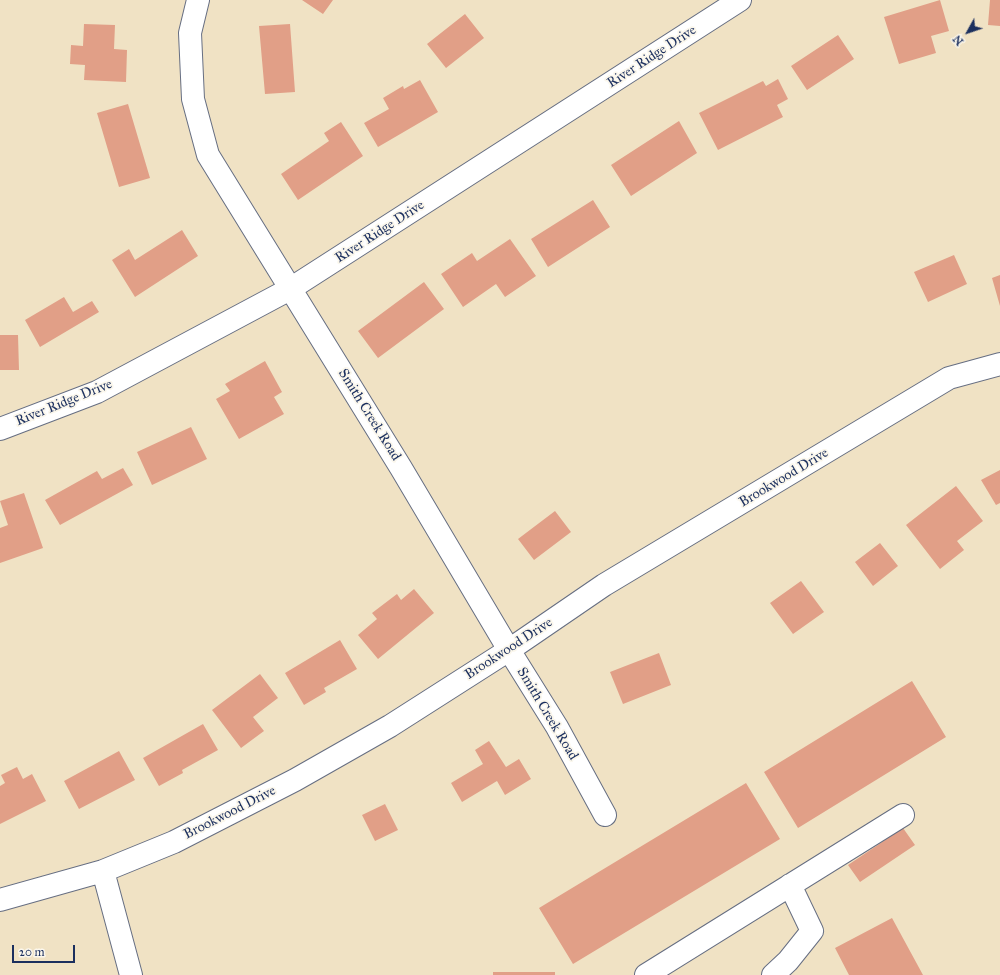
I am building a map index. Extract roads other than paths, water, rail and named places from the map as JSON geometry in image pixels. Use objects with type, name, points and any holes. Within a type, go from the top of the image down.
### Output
[{"type":"street","name":"Smith Creek Road","points":[[198,0],[190,33],[193,99],[208,155],[401,468],[508,650],[557,727],[604,815]]},
{"type":"street","name":"River Ridge Drive","points":[[0,429],[97,392],[290,289],[740,0]]},
{"type":"street","name":"Brookwood Drive","points":[[0,900],[103,872],[174,842],[295,780],[390,726],[604,586],[949,378],[1000,364]]},
{"type":"street","points":[[646,975],[903,815]]},
{"type":"street","points":[[103,872],[131,975]]},
{"type":"street","points":[[786,970],[812,931],[790,885]]}]
